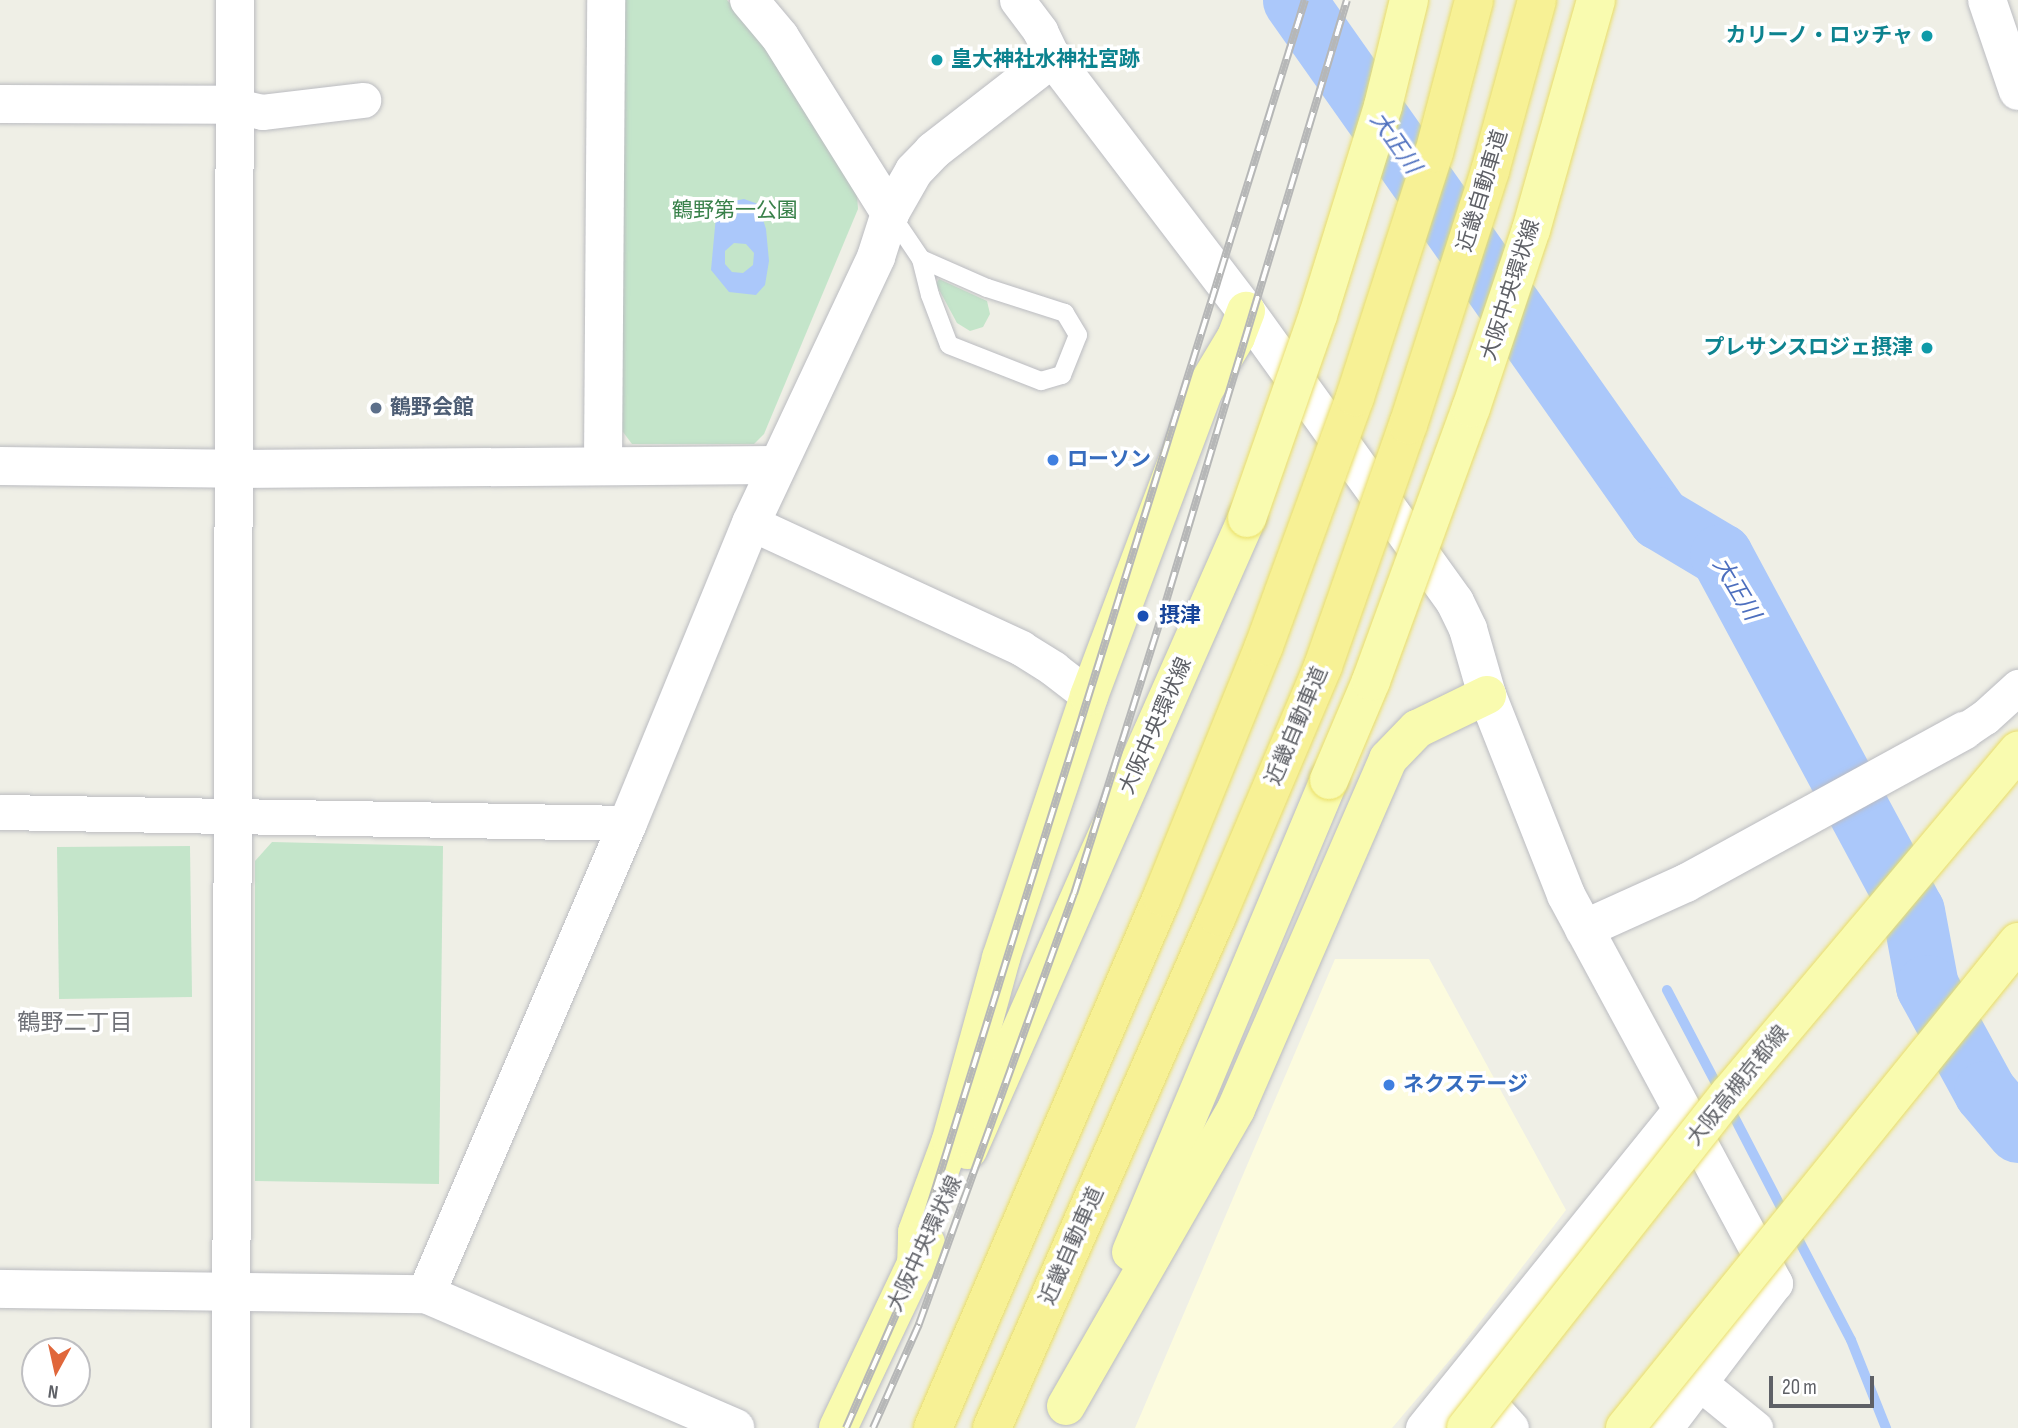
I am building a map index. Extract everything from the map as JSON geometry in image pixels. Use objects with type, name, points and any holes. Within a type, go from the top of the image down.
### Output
[{"type":"highway","points":[[933,1428],[1157,909],[1264,646],[1355,397],[1433,153],[1475,0]]},
{"type":"highway","name":"近畿自動車道","points":[[992,1428],[1217,916],[1323,666],[1408,425],[1474,222],[1537,0]]},
{"type":"main road","name":"大阪中央環状線","points":[[838,1428],[916,1267],[1247,518],[1318,315],[1383,106],[1409,0]]},
{"type":"main road","name":"大阪中央環状線","points":[[1062,1417],[1371,681],[1471,408],[1531,230],[1596,0]]},
{"type":"main road","points":[[916,1267],[917,1232],[951,1140],[1001,958],[1089,696],[1203,392],[1237,337],[1246,311]]},
{"type":"main road","points":[[1062,1417],[1236,1109],[1388,758],[1417,729],[1487,695]]},
{"type":"main road","name":"大阪高槻京都線","points":[[1466,1428],[1729,1094],[2018,751]]},
{"type":"main road","points":[[1625,1428],[2018,942]]},
{"type":"street","points":[[231,1428],[235,468],[232,105],[235,0]]},
{"type":"street","points":[[603,464],[606,0]]},
{"type":"street","points":[[749,0],[780,37],[890,213]]},
{"type":"street","points":[[1017,0],[1040,31],[1053,58],[1246,311],[1442,581],[1468,629],[1487,695],[1566,895],[1775,1283],[1665,1428]]},
{"type":"street","points":[[1987,0],[2018,91]]},
{"type":"street","points":[[426,1294],[628,823],[751,523],[876,257],[890,213],[914,171],[933,151],[1053,58]]},
{"type":"street","points":[[0,104],[232,105],[262,112],[363,100]]},
{"type":"street","points":[[0,466],[235,468],[776,465]]},
{"type":"street","points":[[751,523],[1020,648],[1054,668],[1089,696]]},
{"type":"street","points":[[1584,929],[1686,883],[1964,731],[1985,717],[2018,687]]},
{"type":"street","points":[[0,813],[628,823]]},
{"type":"street","points":[[1423,1428],[1681,1108]]},
{"type":"street","points":[[0,1289],[426,1294],[736,1428]]},
{"type":"street","points":[[1466,1377],[1511,1428]]},
{"type":"street","points":[[1701,1384],[1755,1428]]},
{"type":"lane","points":[[890,213],[921,259],[930,295],[949,345],[1041,381],[1062,375],[1078,335],[1065,313],[988,288],[921,259]]},
{"type":"shaded area","name":"ネクステージ","points":[[1335,959],[1429,959],[1566,1210],[1460,1348],[1392,1428],[1135,1428]]},
{"type":"green space","name":"鶴野第一公園","points":[[623,0],[727,0],[766,42],[857,195],[858,209],[764,434],[754,444],[632,444],[620,428]]},
{"type":"green space","points":[[939,279],[987,301],[990,314],[983,327],[970,331],[957,323],[936,284]]},
{"type":"green space","points":[[272,842],[443,846],[439,1184],[255,1181],[255,861]]},
{"type":"green space","points":[[190,846],[192,997],[59,999],[57,847]]},
{"type":"water","points":[[744,199],[758,204],[766,229],[769,261],[765,285],[756,295],[729,292],[711,270],[716,216],[728,202]],"holes":[[[734,243],[746,244],[754,253],[753,265],[743,273],[732,272],[725,264],[725,251]]]},
{"type":"waterway","name":"大正川","points":[[1294,0],[1659,518],[1721,555],[1913,911],[1927,986],[1985,1092],[2018,1131]]},
{"type":"waterway","points":[[1667,990],[1721,1093]]},
{"type":"waterway","points":[[1729,1107],[1786,1217]]},
{"type":"waterway","points":[[1794,1231],[1851,1340],[1886,1428]]},
{"type":"railway","points":[[846,1428],[897,1312],[1305,0]]},
{"type":"railway","points":[[873,1428],[919,1324],[1074,894],[1161,618],[1347,0]]},
{"type":"place","name":"カリーノ・ロッチャ","points":[[1927,36]]},
{"type":"place","name":"皇大神社水神社宮跡","points":[[937,60]]},
{"type":"place","name":"プレサンスロジェ摂津","points":[[1927,348]]},
{"type":"place","name":"鶴野会館","points":[[376,408]]},
{"type":"place","name":"ローソン","points":[[1053,460]]},
{"type":"place","name":"摂津","points":[[1143,616]]},
{"type":"place","name":"ネクステージ","points":[[1389,1085]]},
{"type":"district","name":"鶴野二丁目","points":[[75,1023]]}]
